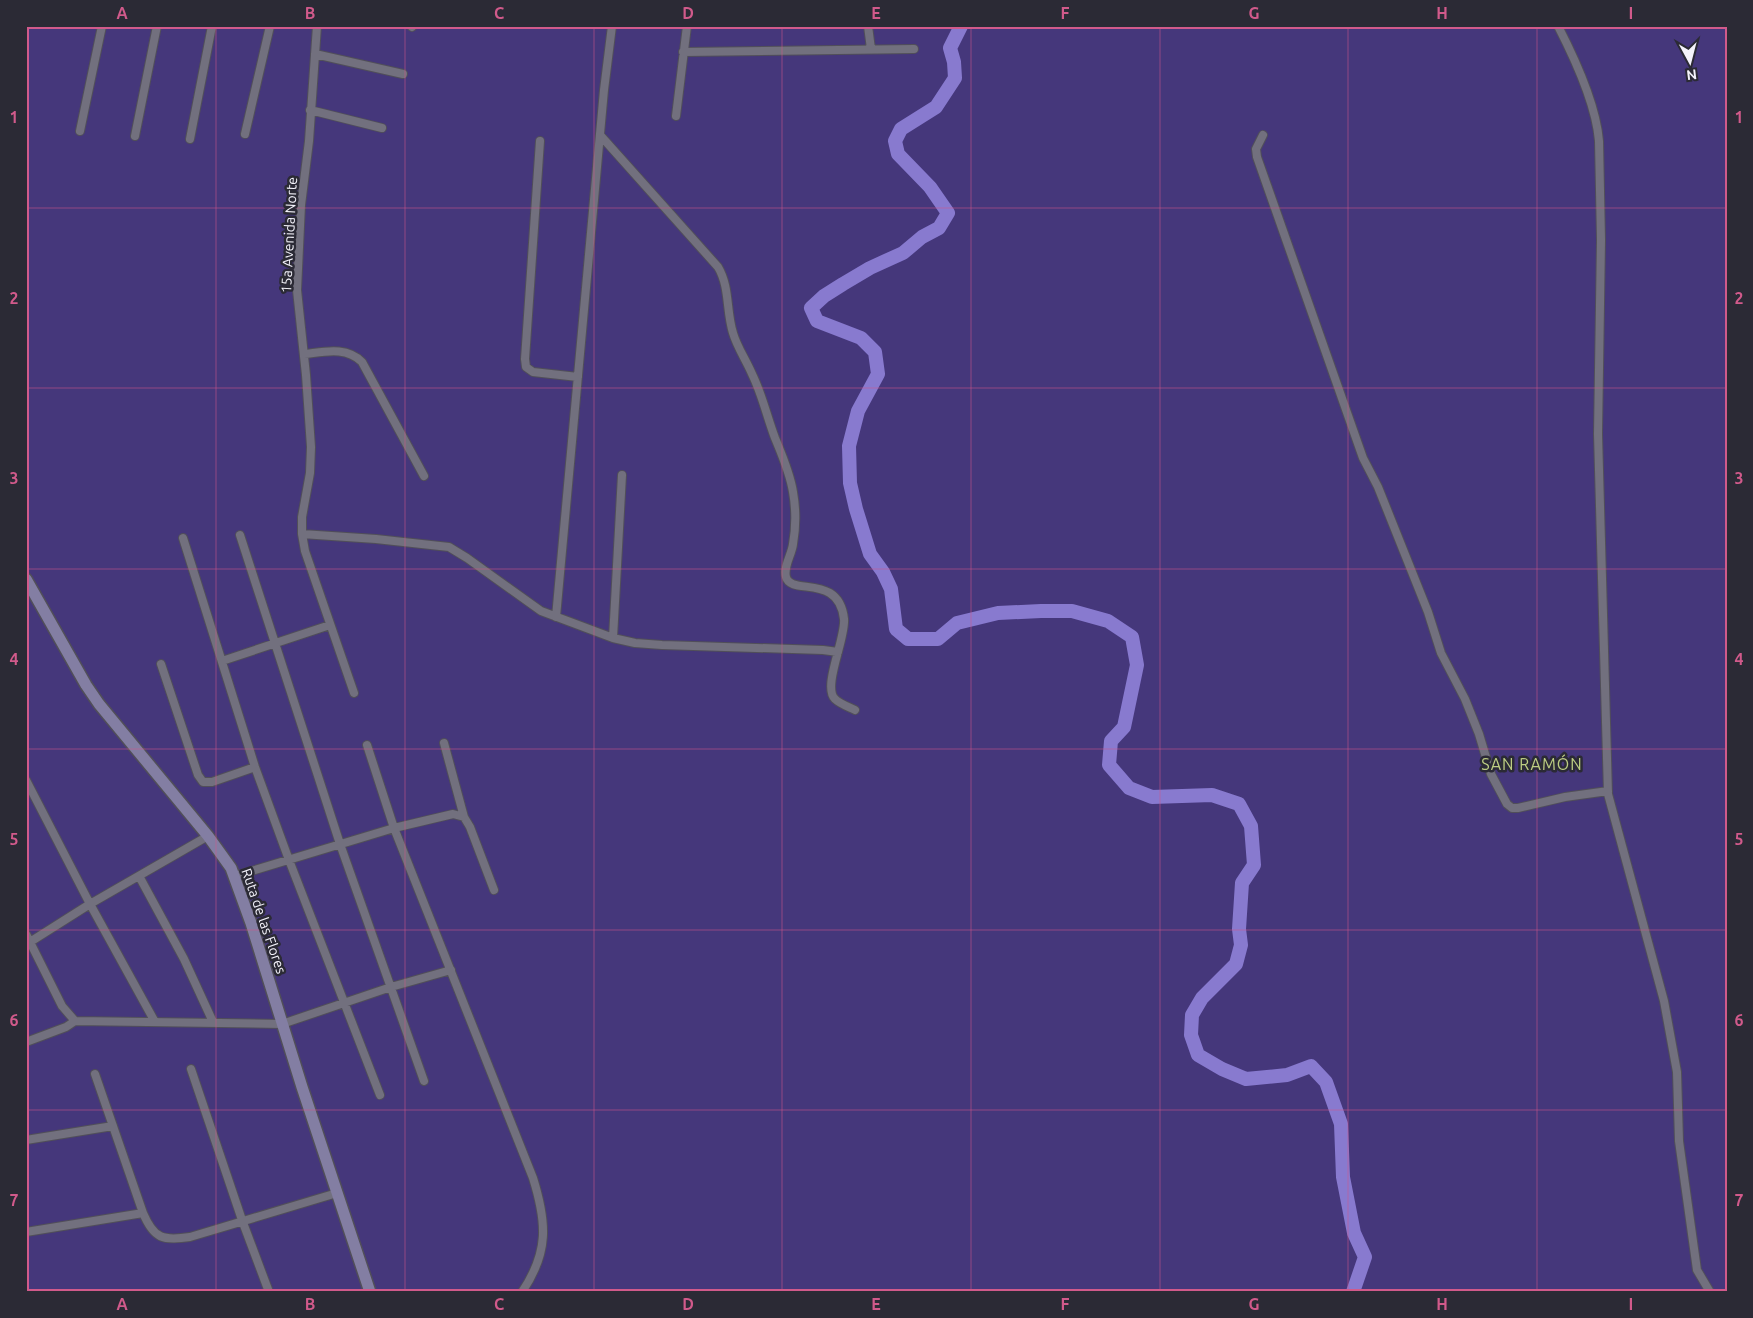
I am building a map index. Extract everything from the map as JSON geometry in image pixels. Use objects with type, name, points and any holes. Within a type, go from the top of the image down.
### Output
[{"type":"main road","name":"Ruta de las Flores","points":[[26,579],[86,686],[208,836],[235,876],[370,1292]]},
{"type":"street","points":[[80,131],[102,26]]},
{"type":"street","points":[[135,136],[157,26]]},
{"type":"street","points":[[190,139],[212,26]]},
{"type":"street","points":[[245,134],[270,26]]},
{"type":"street","name":"15a Avenida Norte","points":[[318,26],[309,141],[301,205],[297,290],[311,447],[310,473],[302,517],[302,534],[305,551],[354,693]]},
{"type":"street","points":[[556,617],[600,135],[612,26]]},
{"type":"street","points":[[676,116],[687,26]]},
{"type":"street","points":[[868,26],[871,50]]},
{"type":"street","points":[[1558,26],[1570,50],[1594,112],[1599,141],[1601,240],[1598,434],[1608,791],[1664,1001],[1677,1072],[1679,1142],[1697,1270],[1710,1292]]},
{"type":"street","points":[[683,52],[914,49]]},
{"type":"street","points":[[315,54],[403,74]]},
{"type":"street","points":[[310,110],[382,128]]},
{"type":"street","points":[[600,135],[718,267],[724,277],[728,314],[733,334],[758,388],[782,453],[793,490],[795,521],[793,545],[785,574],[786,580],[790,584],[797,586],[823,589],[834,596],[840,606],[844,618],[843,634],[831,684],[832,695],[835,700],[855,710]]},
{"type":"street","points":[[1263,135],[1256,149],[1257,157],[1363,458],[1378,488],[1428,612],[1441,653],[1479,734],[1491,774],[1507,804],[1512,808],[1565,797],[1608,791]]},
{"type":"street","points":[[540,141],[524,359],[526,367],[533,372],[578,377]]},
{"type":"street","points":[[304,354],[344,351],[354,354],[362,362],[424,476]]},
{"type":"street","points":[[613,638],[622,475]]},
{"type":"street","points":[[302,534],[376,539],[449,547],[494,576],[541,611],[613,638],[635,643],[838,652]]},
{"type":"street","points":[[240,535],[340,844],[424,1081]]},
{"type":"street","points":[[183,538],[255,767],[380,1095]]},
{"type":"street","points":[[222,661],[330,625]]},
{"type":"street","points":[[161,664],[198,775],[203,782],[212,782],[255,767]]},
{"type":"street","points":[[444,743],[464,816],[494,890]]},
{"type":"street","points":[[367,745],[394,828],[534,1178],[541,1204],[544,1231],[541,1251],[530,1279],[522,1292]]},
{"type":"street","points":[[26,780],[90,904],[155,1022]]},
{"type":"street","points":[[235,876],[394,828],[453,814],[464,816]]},
{"type":"street","points":[[75,1022],[62,1006],[28,938],[208,836]]},
{"type":"street","points":[[139,876],[184,959],[213,1022]]},
{"type":"street","points":[[26,1042],[75,1022],[282,1024],[391,987],[451,970]]},
{"type":"street","points":[[191,1069],[242,1220],[270,1292]]},
{"type":"street","points":[[95,1074],[143,1213],[149,1227],[156,1235],[166,1238],[190,1237],[337,1193]]},
{"type":"street","points":[[26,1140],[113,1126]]},
{"type":"street","points":[[26,1232],[143,1213]]},
{"type":"shaded area","points":[[26,26],[1727,26],[1727,1292],[26,1292]]},
{"type":"waterway","points":[[961,26],[950,48],[954,62],[955,78],[936,107],[901,129],[895,141],[898,154],[930,187],[948,213],[939,228],[922,237],[903,253],[870,268],[843,284],[824,296],[811,308],[817,321],[861,338],[875,352],[878,374],[858,411],[849,446],[850,483],[856,509],[870,554],[883,572],[891,589],[896,629],[908,639],[938,639],[957,623],[998,613],[1072,611],[1108,621],[1132,637],[1137,665],[1124,727],[1111,741],[1109,765],[1129,788],[1152,797],[1212,795],[1239,804],[1251,826],[1254,865],[1242,883],[1239,929],[1241,945],[1236,964],[1202,998],[1192,1015],[1191,1035],[1198,1055],[1222,1069],[1246,1079],[1287,1075],[1311,1066],[1326,1082],[1341,1124],[1343,1177],[1354,1233],[1365,1257],[1353,1292]]},
{"type":"district","name":"SAN RAMÓN","points":[[1532,764]]}]
